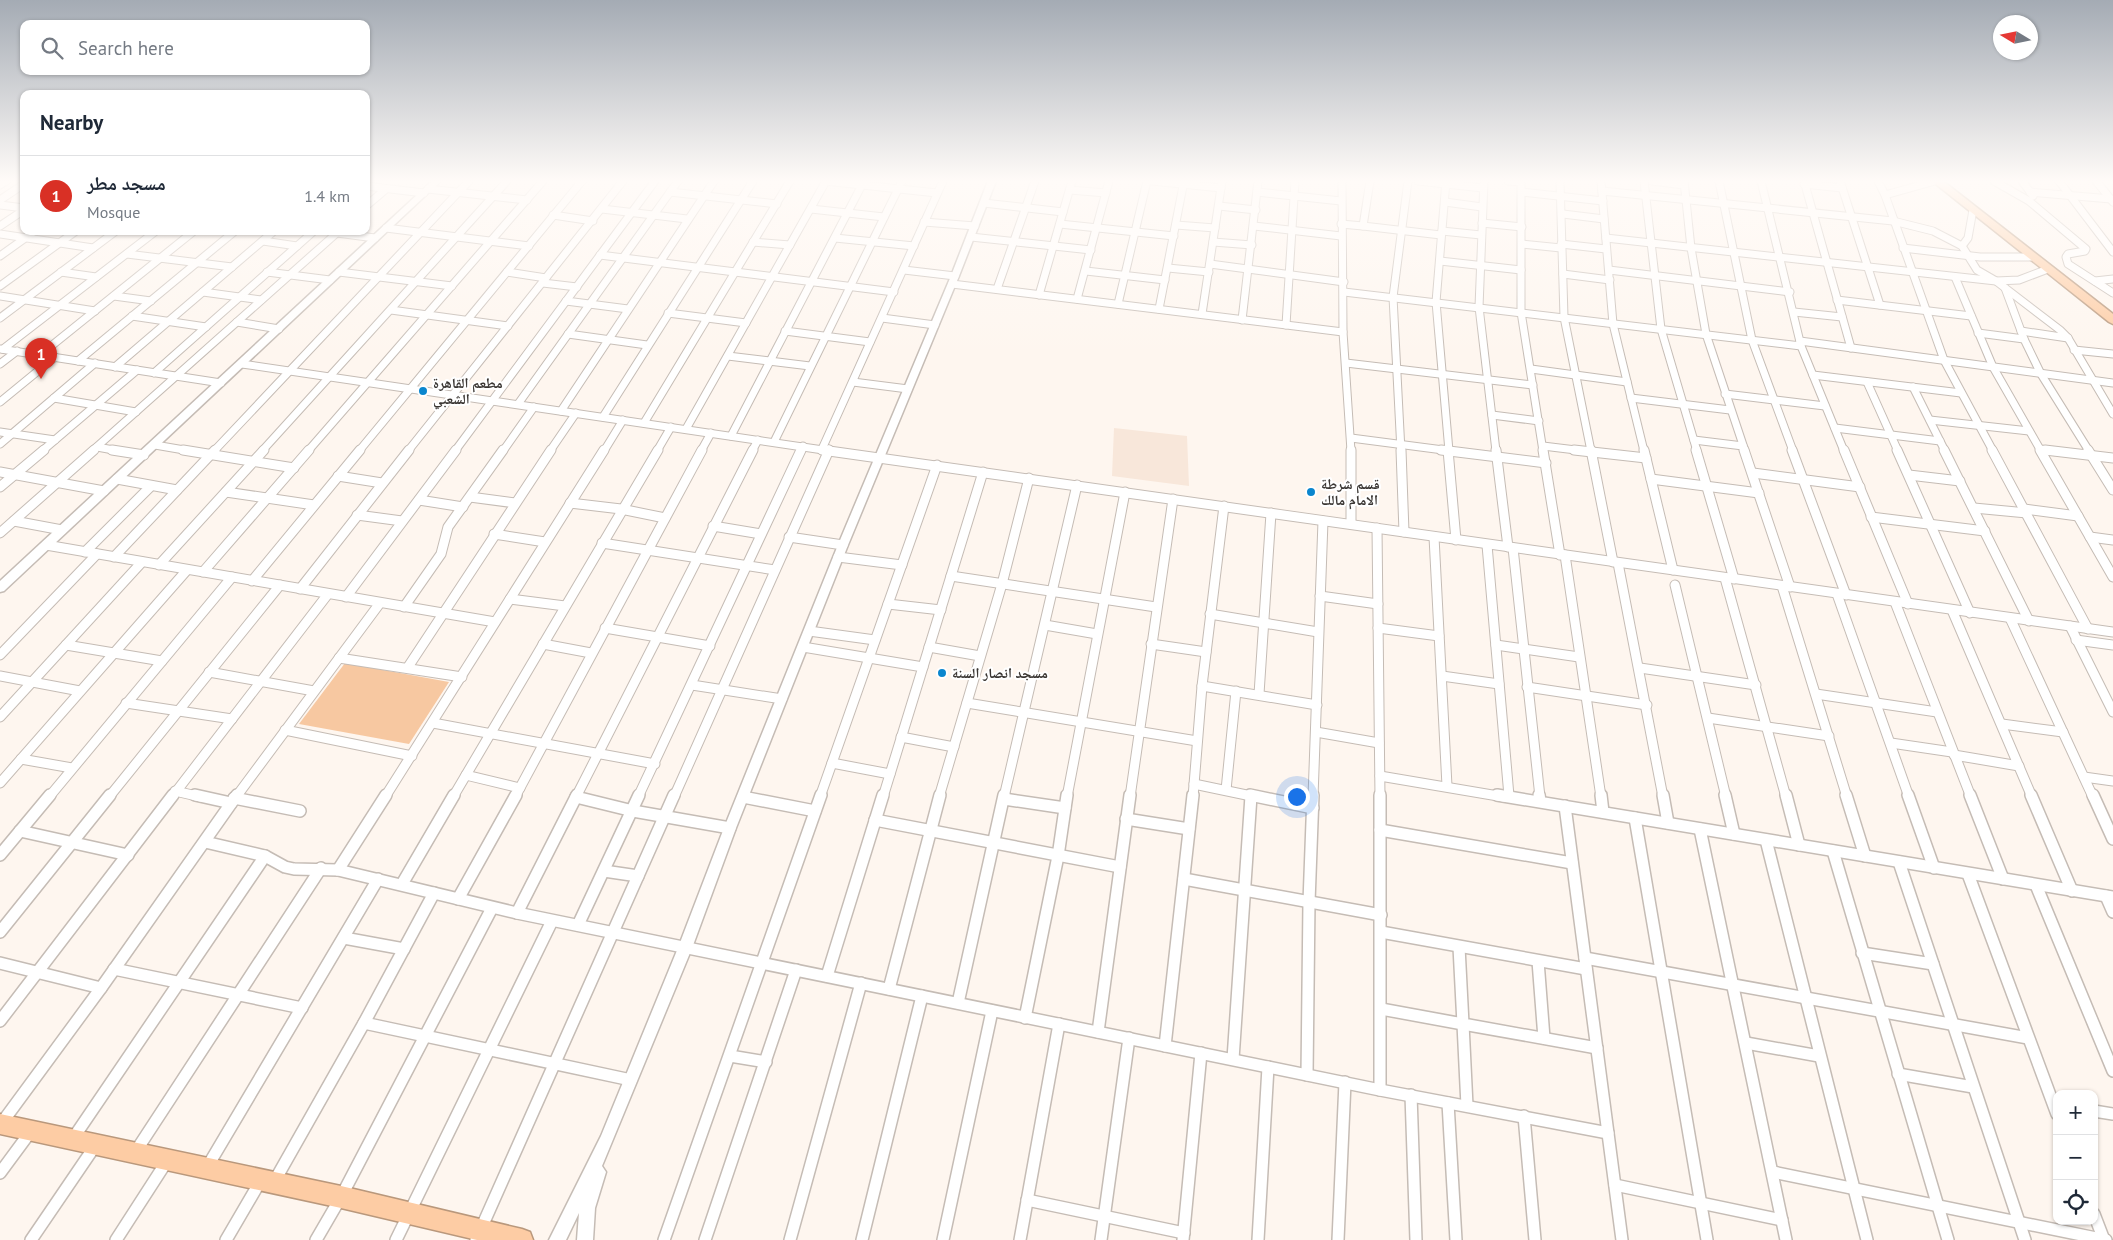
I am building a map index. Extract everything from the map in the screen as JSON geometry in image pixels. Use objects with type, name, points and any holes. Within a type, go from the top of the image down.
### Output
[{"type":"highway","points":[[2009,239],[2108,313],[2113,320]]},
{"type":"highway","points":[[0,1124],[95,1146],[341,1197],[409,1214],[478,1235],[522,1240]]},
{"type":"street","points":[[0,256],[24,239],[93,248]]},
{"type":"street","points":[[0,286],[66,239]]},
{"type":"street","points":[[0,318],[105,239]]},
{"type":"street","points":[[1,349],[146,239]]},
{"type":"street","points":[[40,355],[184,239]]},
{"type":"street","points":[[78,361],[226,239]]},
{"type":"street","points":[[115,367],[265,239]]},
{"type":"street","points":[[154,373],[305,239]]},
{"type":"street","points":[[0,533],[330,239]]},
{"type":"street","points":[[0,588],[374,239]]},
{"type":"street","points":[[114,557],[415,239]]},
{"type":"street","points":[[159,565],[455,239]]},
{"type":"street","points":[[466,239],[529,246]]},
{"type":"street","points":[[252,581],[535,239]]},
{"type":"street","points":[[300,589],[452,394],[578,239]]},
{"type":"street","points":[[346,597],[612,239]]},
{"type":"street","points":[[518,404],[636,239]]},
{"type":"street","points":[[561,411],[674,239]]},
{"type":"street","points":[[603,417],[716,239]]},
{"type":"street","points":[[644,423],[755,239]]},
{"type":"street","points":[[686,429],[793,239]]},
{"type":"street","points":[[731,436],[836,239]]},
{"type":"street","points":[[846,239],[914,246]]},
{"type":"street","points":[[478,1235],[775,570],[870,342],[917,239]]},
{"type":"street","points":[[557,1240],[606,1141],[685,948],[730,828],[809,630],[970,239]]},
{"type":"street","points":[[991,239],[1091,250]]},
{"type":"street","points":[[1038,295],[1055,239]]},
{"type":"street","points":[[1077,299],[1094,239]]},
{"type":"street","points":[[1118,304],[1134,239]]},
{"type":"street","points":[[1159,309],[1173,239]]},
{"type":"street","points":[[1202,314],[1213,239]]},
{"type":"street","points":[[1242,320],[1253,239]]},
{"type":"street","points":[[1286,325],[1292,239]]},
{"type":"street","points":[[1341,239],[1344,282],[1343,332],[1351,438],[1351,524]]},
{"type":"street","points":[[1400,239],[1392,297],[1398,369],[1404,532]]},
{"type":"street","points":[[1441,239],[1436,302],[1456,540]]},
{"type":"street","points":[[1481,239],[1479,307],[1523,649],[1540,801]]},
{"type":"street","points":[[1522,239],[1521,312],[1586,696],[1603,812]]},
{"type":"street","points":[[1561,239],[1564,317],[1640,668],[1668,823]]},
{"type":"street","points":[[1606,239],[1613,324],[1673,570]]},
{"type":"street","points":[[1614,239],[1996,281],[2018,280],[2048,269]]},
{"type":"street","points":[[1651,239],[1661,329],[1694,440],[1799,845]]},
{"type":"street","points":[[1690,239],[1706,334],[1730,410],[1753,473],[1816,694],[1865,856]]},
{"type":"street","points":[[1731,239],[1752,340],[1803,480],[1875,702],[1934,868]]},
{"type":"street","points":[[1776,239],[1801,344],[1908,604]]},
{"type":"street","points":[[1820,239],[1851,348]]},
{"type":"street","points":[[1859,239],[1880,305]]},
{"type":"street","points":[[1900,239],[1944,360],[2088,629]]},
{"type":"street","points":[[1948,239],[1962,246],[1975,269],[1996,281],[2048,320],[2068,338],[2113,414]]},
{"type":"street","points":[[1962,246],[1967,239]]},
{"type":"street","points":[[2074,239],[2086,249],[2068,254],[2066,260],[2072,268],[2113,292]]},
{"type":"street","points":[[2103,239],[2113,252]]},
{"type":"street","points":[[262,241],[297,246]]},
{"type":"street","points":[[203,572],[492,241]]},
{"type":"street","points":[[774,442],[872,241]]},
{"type":"street","points":[[996,289],[1013,241]]},
{"type":"street","points":[[753,242],[790,245]]},
{"type":"street","points":[[1213,242],[1252,245]]},
{"type":"street","points":[[1522,244],[1606,249]]},
{"type":"street","points":[[1903,248],[1968,256],[2031,257]]},
{"type":"street","points":[[127,254],[232,267]]},
{"type":"street","points":[[600,255],[894,292]]},
{"type":"street","points":[[1440,261],[1522,270]]},
{"type":"street","points":[[1168,268],[1249,270],[1344,282]]},
{"type":"street","points":[[904,270],[996,289],[1038,295],[1343,332]]},
{"type":"street","points":[[1609,270],[1790,292]]},
{"type":"street","points":[[1086,271],[1165,280]]},
{"type":"street","points":[[61,272],[96,277]]},
{"type":"street","points":[[268,272],[330,280]]},
{"type":"street","points":[[339,272],[452,286]]},
{"type":"street","points":[[507,272],[577,287]]},
{"type":"street","points":[[1563,274],[1610,280]]},
{"type":"street","points":[[1955,277],[1993,367],[2113,577]]},
{"type":"street","points":[[2094,281],[2113,279]]},
{"type":"street","points":[[2005,288],[2024,339],[2041,374],[2113,490]]},
{"type":"street","points":[[202,292],[261,300]]},
{"type":"street","points":[[1344,292],[1752,340],[1851,348],[2113,383]]},
{"type":"street","points":[[0,296],[95,311]]},
{"type":"street","points":[[114,296],[151,301]]},
{"type":"street","points":[[1837,300],[1971,316]]},
{"type":"street","points":[[566,302],[628,309]]},
{"type":"street","points":[[391,310],[508,326]]},
{"type":"street","points":[[1794,312],[1842,317]]},
{"type":"street","points":[[668,313],[746,323]]},
{"type":"street","points":[[132,316],[206,327]]},
{"type":"street","points":[[882,318],[935,325]]},
{"type":"street","points":[[237,322],[279,329]]},
{"type":"street","points":[[785,331],[870,342]]},
{"type":"street","points":[[2021,331],[2068,338]]},
{"type":"street","points":[[1978,333],[2024,339]]},
{"type":"street","points":[[568,334],[647,345]]},
{"type":"street","points":[[1,349],[221,383]]},
{"type":"street","points":[[2074,350],[2113,354]]},
{"type":"street","points":[[0,364],[17,351]]},
{"type":"street","points":[[728,356],[810,366]]},
{"type":"street","points":[[0,402],[55,357]]},
{"type":"street","points":[[1346,363],[1533,385]]},
{"type":"street","points":[[0,444],[95,364]]},
{"type":"street","points":[[242,364],[879,458],[2113,632]]},
{"type":"street","points":[[0,487],[137,370]]},
{"type":"street","points":[[1531,370],[1627,382]]},
{"type":"street","points":[[1813,375],[1961,393]]},
{"type":"street","points":[[853,382],[908,389]]},
{"type":"street","points":[[1867,382],[1970,613]]},
{"type":"street","points":[[1913,387],[2029,621]]},
{"type":"street","points":[[0,390],[13,392]]},
{"type":"street","points":[[1725,394],[1825,406]]},
{"type":"street","points":[[54,398],[136,412]]},
{"type":"street","points":[[1631,398],[1730,410]]},
{"type":"street","points":[[404,607],[441,554],[445,533],[534,407]]},
{"type":"street","points":[[408,668],[514,503],[576,413]]},
{"type":"street","points":[[1492,415],[1539,421]]},
{"type":"street","points":[[338,870],[434,723],[495,622],[623,420]]},
{"type":"street","points":[[1930,420],[2029,431]]},
{"type":"street","points":[[402,884],[671,427]]},
{"type":"street","points":[[1835,428],[1940,441]]},
{"type":"street","points":[[0,432],[55,440]]},
{"type":"street","points":[[458,899],[545,743],[711,433]]},
{"type":"street","points":[[1351,438],[1546,463]]},
{"type":"street","points":[[517,914],[758,440]]},
{"type":"street","points":[[1694,440],[1743,446]]},
{"type":"street","points":[[155,445],[211,456],[294,468]]},
{"type":"street","points":[[578,925],[804,446]]},
{"type":"street","points":[[1543,446],[1646,458]]},
{"type":"street","points":[[97,447],[144,455]]},
{"type":"street","points":[[2040,449],[2113,458]]},
{"type":"street","points":[[664,1240],[937,465]]},
{"type":"street","points":[[0,472],[104,491]]},
{"type":"street","points":[[827,976],[983,472]]},
{"type":"street","points":[[1753,473],[1860,488]]},
{"type":"street","points":[[1909,475],[1960,481]]},
{"type":"street","points":[[338,476],[382,483]]},
{"type":"street","points":[[889,989],[929,832],[1002,584],[1029,478]]},
{"type":"street","points":[[117,479],[177,490]]},
{"type":"street","points":[[1651,479],[1759,493]]},
{"type":"street","points":[[958,1003],[993,844],[1078,485]]},
{"type":"street","points":[[85,552],[151,486]]},
{"type":"street","points":[[226,492],[314,504]]},
{"type":"street","points":[[1025,1018],[1058,856],[1064,808],[1125,492]]},
{"type":"street","points":[[470,497],[514,503]]},
{"type":"street","points":[[1098,1032],[1138,732],[1173,499]]},
{"type":"street","points":[[419,500],[463,507]]},
{"type":"street","points":[[570,503],[621,509],[665,518]]},
{"type":"street","points":[[1166,1046],[1194,784],[1202,686],[1224,506]]},
{"type":"street","points":[[1974,508],[2078,516]]},
{"type":"street","points":[[1258,694],[1271,513]]},
{"type":"street","points":[[357,515],[402,521]]},
{"type":"street","points":[[1871,516],[1986,531]]},
{"type":"street","points":[[14,521],[62,530]]},
{"type":"street","points":[[1307,1075],[1309,902],[1318,632],[1324,521]]},
{"type":"street","points":[[713,526],[761,534]]},
{"type":"street","points":[[1377,528],[1381,915],[1380,1090]]},
{"type":"street","points":[[494,534],[545,542]]},
{"type":"street","points":[[789,537],[902,565]]},
{"type":"street","points":[[1434,537],[1447,786]]},
{"type":"street","points":[[2090,537],[2113,540]]},
{"type":"street","points":[[602,544],[775,570]]},
{"type":"street","points":[[1487,544],[1509,796]]},
{"type":"street","points":[[46,545],[495,622]]},
{"type":"street","points":[[0,655],[97,554]]},
{"type":"street","points":[[0,716],[142,562]]},
{"type":"street","points":[[0,782],[187,570]]},
{"type":"street","points":[[951,576],[1156,607]]},
{"type":"street","points":[[0,855],[232,577]]},
{"type":"street","points":[[1675,585],[1734,834]]},
{"type":"street","points":[[0,932],[280,586]]},
{"type":"street","points":[[0,1021],[328,594]]},
{"type":"street","points":[[1320,596],[1378,604]]},
{"type":"street","points":[[510,598],[565,606]]},
{"type":"street","points":[[1894,602],[2003,879]]},
{"type":"street","points":[[0,1124],[101,988],[233,801],[380,603]]},
{"type":"street","points":[[888,604],[941,610]]},
{"type":"street","points":[[1952,610],[2072,891]]},
{"type":"street","points":[[1210,614],[1318,632]]},
{"type":"street","points":[[2010,618],[2113,839]]},
{"type":"street","points":[[1045,625],[1097,634]]},
{"type":"street","points":[[2070,626],[2113,712]]},
{"type":"street","points":[[605,628],[710,646]]},
{"type":"street","points":[[1378,628],[1439,636]]},
{"type":"street","points":[[809,630],[875,640]]},
{"type":"street","points":[[2076,640],[2113,645]]},
{"type":"street","points":[[543,644],[591,654]]},
{"type":"street","points":[[1151,644],[1206,652]]},
{"type":"street","points":[[66,645],[162,661]]},
{"type":"street","points":[[1496,645],[1579,657]]},
{"type":"street","points":[[929,647],[980,656]]},
{"type":"street","points":[[803,648],[923,667]]},
{"type":"street","points":[[339,658],[462,677]]},
{"type":"street","points":[[1640,668],[1756,685]]},
{"type":"street","points":[[209,672],[314,690]]},
{"type":"street","points":[[0,676],[80,691]]},
{"type":"street","points":[[1442,676],[1499,684]]},
{"type":"street","points":[[692,684],[782,699]]},
{"type":"street","points":[[1202,686],[1317,705]]},
{"type":"street","points":[[1527,687],[1647,706]]},
{"type":"street","points":[[1226,790],[1236,691]]},
{"type":"street","points":[[1816,694],[1937,712]]},
{"type":"street","points":[[126,703],[232,718]]},
{"type":"street","points":[[967,703],[1197,741]]},
{"type":"street","points":[[1708,718],[1829,736]]},
{"type":"street","points":[[434,723],[655,764]]},
{"type":"street","points":[[2002,724],[2063,732]]},
{"type":"street","points":[[285,730],[412,756]]},
{"type":"street","points":[[1316,732],[1379,742]]},
{"type":"street","points":[[901,737],[954,747]]},
{"type":"street","points":[[1891,743],[2019,766]]},
{"type":"street","points":[[21,759],[72,768]]},
{"type":"street","points":[[832,763],[890,774]]},
{"type":"street","points":[[466,775],[520,788]]},
{"type":"street","points":[[1380,776],[1540,801],[2109,897],[2113,912]]},
{"type":"street","points":[[2084,777],[2113,781]]},
{"type":"street","points":[[1194,784],[1313,808]]},
{"type":"street","points":[[175,792],[300,812]]},
{"type":"street","points":[[1232,1059],[1252,796]]},
{"type":"street","points":[[743,797],[815,811]]},
{"type":"street","points":[[576,798],[633,811],[730,828]]},
{"type":"street","points":[[1004,799],[1064,808]]},
{"type":"street","points":[[1565,806],[1622,1240]]},
{"type":"street","points":[[1635,818],[1708,1240]]},
{"type":"street","points":[[1126,819],[1189,829]]},
{"type":"street","points":[[876,820],[929,832],[1120,867]]},
{"type":"street","points":[[1700,829],[1786,1240]]},
{"type":"street","points":[[1380,830],[1572,863]]},
{"type":"street","points":[[20,831],[128,855]]},
{"type":"street","points":[[1766,840],[1867,1240]]},
{"type":"street","points":[[205,842],[264,856],[285,867],[294,869],[321,868],[338,870],[402,884],[434,894],[517,914],[613,932],[1380,1090],[1608,1132]]},
{"type":"street","points":[[1833,851],[1948,1240]]},
{"type":"street","points":[[72,1140],[264,856]]},
{"type":"street","points":[[1899,862],[2025,1240]]},
{"type":"street","points":[[133,1154],[321,868]]},
{"type":"street","points":[[604,871],[638,876]]},
{"type":"street","points":[[1968,874],[2053,1102]]},
{"type":"street","points":[[206,1169],[378,879]]},
{"type":"street","points":[[1184,879],[1381,915]]},
{"type":"street","points":[[2036,885],[2110,1055],[2113,1071]]},
{"type":"street","points":[[226,1240],[267,1181],[364,1024],[434,894]]},
{"type":"street","points":[[316,1240],[341,1197],[492,908]]},
{"type":"street","points":[[396,1240],[552,921]]},
{"type":"street","points":[[1381,932],[1538,961],[1662,972],[2028,1038]]},
{"type":"street","points":[[344,938],[404,949]]},
{"type":"street","points":[[1459,947],[1467,1106]]},
{"type":"street","points":[[1862,953],[1932,964]]},
{"type":"street","points":[[1538,961],[1544,1038]]},
{"type":"street","points":[[0,963],[101,988]]},
{"type":"street","points":[[114,969],[302,1008]]},
{"type":"street","points":[[705,1240],[796,970]]},
{"type":"street","points":[[790,1240],[861,983]]},
{"type":"street","points":[[862,1240],[922,996]]},
{"type":"street","points":[[1381,1009],[1597,1048]]},
{"type":"street","points":[[943,1240],[992,1011]]},
{"type":"street","points":[[364,1024],[630,1080]]},
{"type":"street","points":[[1020,1240],[1059,1024]]},
{"type":"street","points":[[1102,1240],[1129,1038]]},
{"type":"street","points":[[1746,1043],[1819,1056]]},
{"type":"street","points":[[1028,1200],[1184,1236],[1201,1053]]},
{"type":"street","points":[[730,1056],[766,1062]]},
{"type":"street","points":[[1258,1240],[1268,1067]]},
{"type":"street","points":[[1898,1074],[1973,1087]]},
{"type":"street","points":[[1338,1240],[1344,1082]]},
{"type":"street","points":[[1410,1095],[1416,1240]]},
{"type":"street","points":[[1448,1103],[1456,1240]]},
{"type":"street","points":[[2098,1111],[2113,1114]]},
{"type":"street","points":[[1524,1116],[1535,1240]]},
{"type":"street","points":[[0,1173],[31,1130]]},
{"type":"street","points":[[585,1240],[588,1208],[606,1141]]},
{"type":"street","points":[[31,1240],[95,1146]]},
{"type":"street","points":[[116,1240],[167,1161]]},
{"type":"street","points":[[1773,1172],[2105,1240]]},
{"type":"street","points":[[1615,1185],[1782,1220]]},
{"type":"street","points":[[2098,1223],[2105,1240]]},
{"type":"shaded area","points":[[1114,428],[1187,436],[1189,486],[1112,476]]},
{"type":"shaded area","points":[[345,663],[449,682],[409,744],[299,724]]},
{"type":"place","name":"مسجد مطر","points":[[41,379]]},
{"type":"place","name":"مطعم القاهرة الشعبي","points":[[423,391]]},
{"type":"place","name":"قسم شرطة الامام مالك","points":[[1311,492]]},
{"type":"place","name":"مسجد انصار السنة","points":[[942,673]]}]
